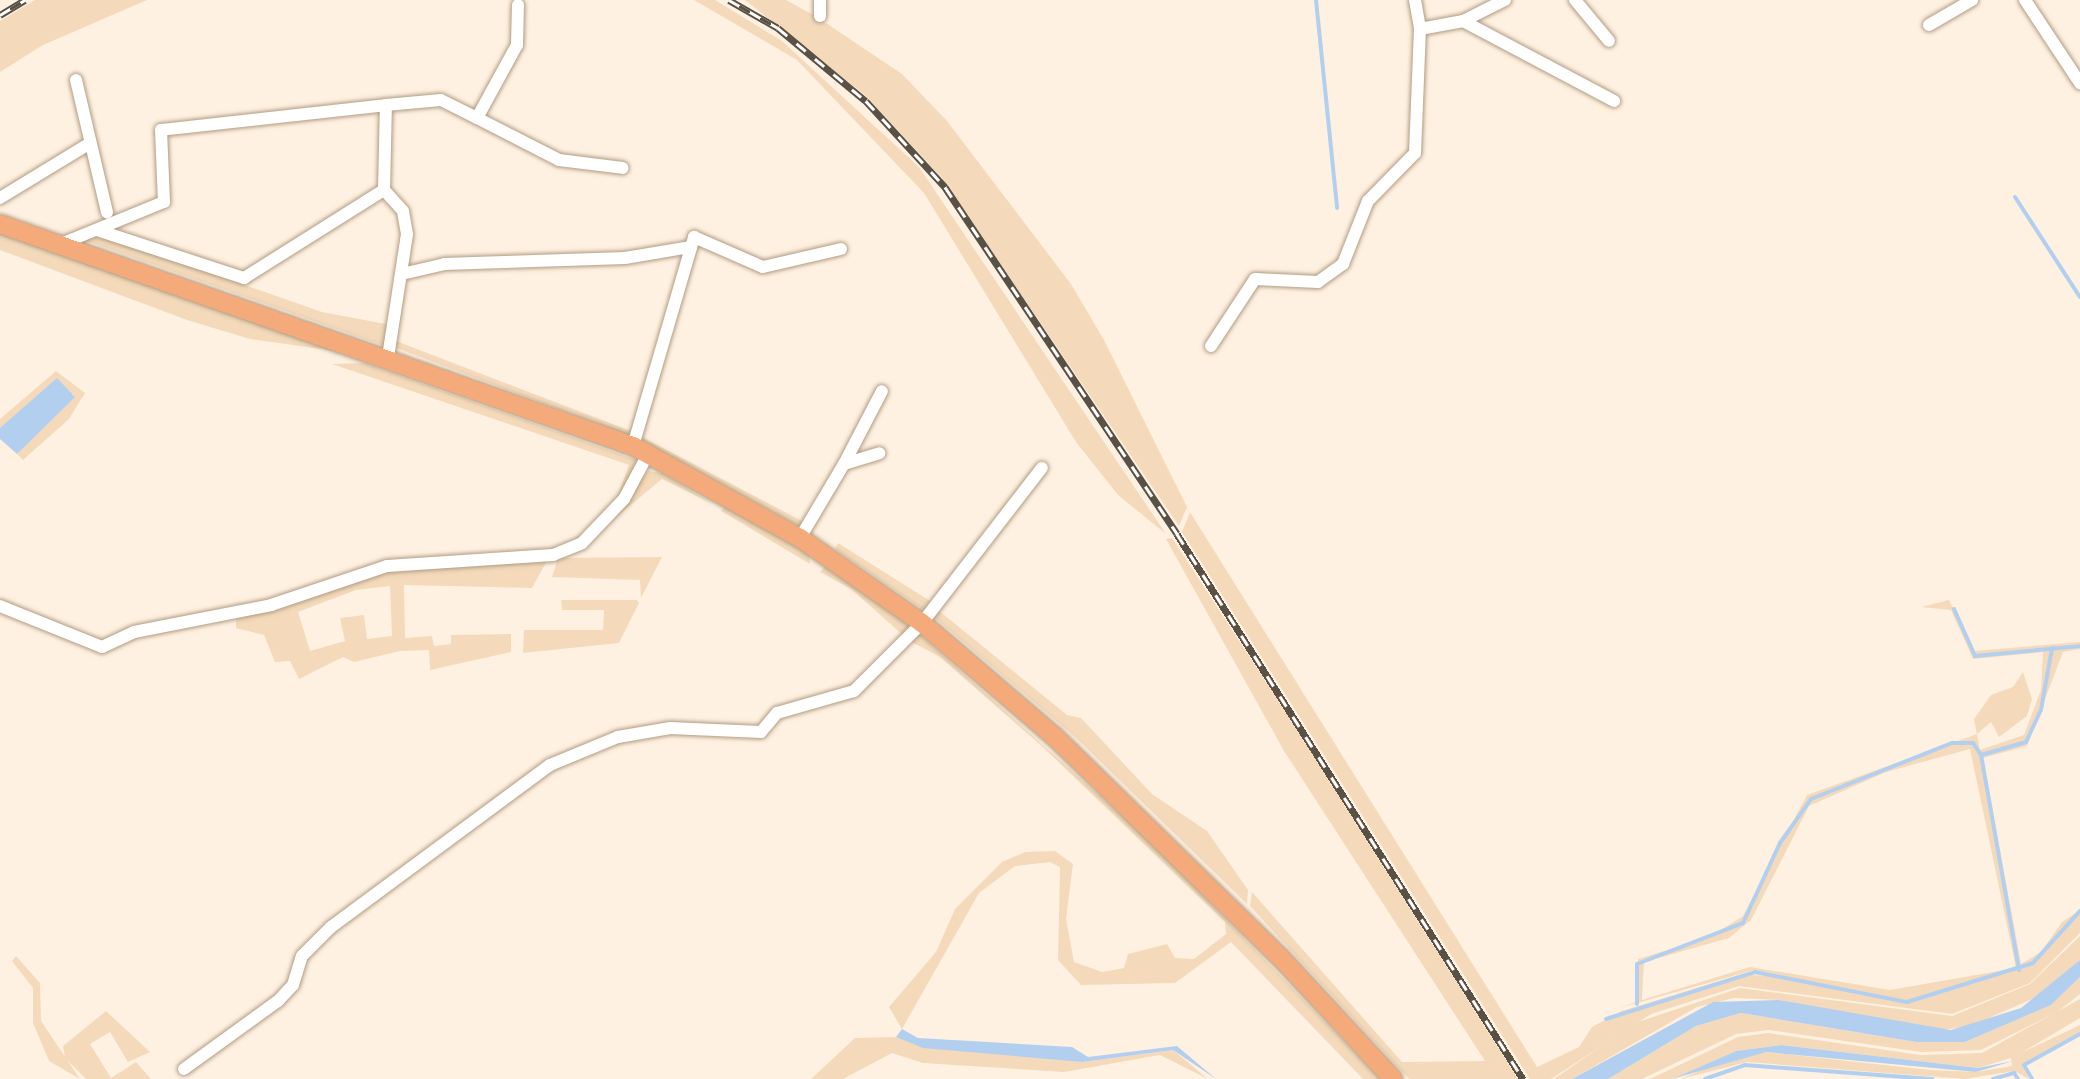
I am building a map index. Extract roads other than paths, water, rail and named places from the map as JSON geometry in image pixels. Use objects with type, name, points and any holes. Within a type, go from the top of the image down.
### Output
[{"type":"main road","points":[[0,224],[388,357],[641,450],[800,538],[922,623],[1164,839],[1393,1079]]},
{"type":"street","points":[[820,0],[820,16]]},
{"type":"street","points":[[1211,346],[1255,279],[1318,282],[1343,264],[1368,201],[1415,153],[1420,29],[1415,0]]},
{"type":"street","points":[[1420,29],[1463,21],[1505,0]]},
{"type":"street","points":[[1575,0],[1609,41]]},
{"type":"street","points":[[1929,25],[1972,0]]},
{"type":"street","points":[[2025,0],[2080,83]]},
{"type":"street","points":[[477,118],[517,45],[518,5]]},
{"type":"street","points":[[1463,21],[1614,101]]},
{"type":"street","points":[[76,80],[107,212]]},
{"type":"street","points":[[61,244],[164,202],[161,130],[441,100],[559,160],[623,168]]},
{"type":"street","points":[[386,105],[384,190],[403,211],[406,273],[388,357]]},
{"type":"street","points":[[0,198],[90,143]]},
{"type":"street","points":[[97,230],[244,278],[384,190]]},
{"type":"street","points":[[0,606],[102,647],[134,632],[271,605],[387,566],[553,555],[582,543],[624,499],[641,450],[694,237],[763,267],[841,249]]},
{"type":"street","points":[[406,273],[444,264],[625,258],[691,247]]},
{"type":"street","points":[[800,538],[882,391]]},
{"type":"street","points":[[844,464],[879,453]]},
{"type":"street","points":[[184,1069],[278,1001],[293,985],[302,956],[331,927],[550,765],[618,737],[670,728],[761,732],[777,713],[854,691],[922,623],[1042,468]]},
{"type":"water","points":[[57,378],[75,397],[17,454],[0,439],[0,428]]},
{"type":"water","points":[[2080,960],[2080,977],[2051,1005],[1965,1042],[1916,1042],[1741,1013],[1696,1026],[1608,1079],[1572,1079],[1713,1002],[1779,1000],[1951,1030],[2021,1008]]},
{"type":"water","points":[[902,1029],[918,1038],[1072,1047],[1088,1057],[1177,1046],[1216,1079],[1173,1050],[1082,1062],[923,1048],[896,1037]]},
{"type":"water","points":[[1781,1045],[1978,1068],[2013,1061],[1976,1072],[1766,1052],[1672,1079],[1736,1051]]},
{"type":"waterway","points":[[1316,0],[1337,208]]},
{"type":"waterway","points":[[2015,197],[2080,297]]},
{"type":"waterway","points":[[1954,609],[1975,656],[2080,646]]},
{"type":"waterway","points":[[2019,970],[1981,755],[2026,742],[2041,710],[2052,648]]},
{"type":"waterway","points":[[1637,1004],[1637,964],[1743,923],[1780,843],[1811,799],[1952,743],[1973,743],[1981,755]]},
{"type":"waterway","points":[[1606,1019],[1755,972],[1907,1002],[2033,963],[2080,911]]},
{"type":"waterway","points":[[2032,1079],[2024,1065],[2080,1034]]},
{"type":"waterway","points":[[1705,1079],[1745,1065],[1932,1079]]},
{"type":"waterway","points":[[1993,1079],[2014,1073],[2018,1079]]},
{"type":"railway","points":[[0,15],[25,0]]},
{"type":"railway","points":[[729,0],[778,28],[866,101],[945,187],[1177,534],[1523,1079]]}]
